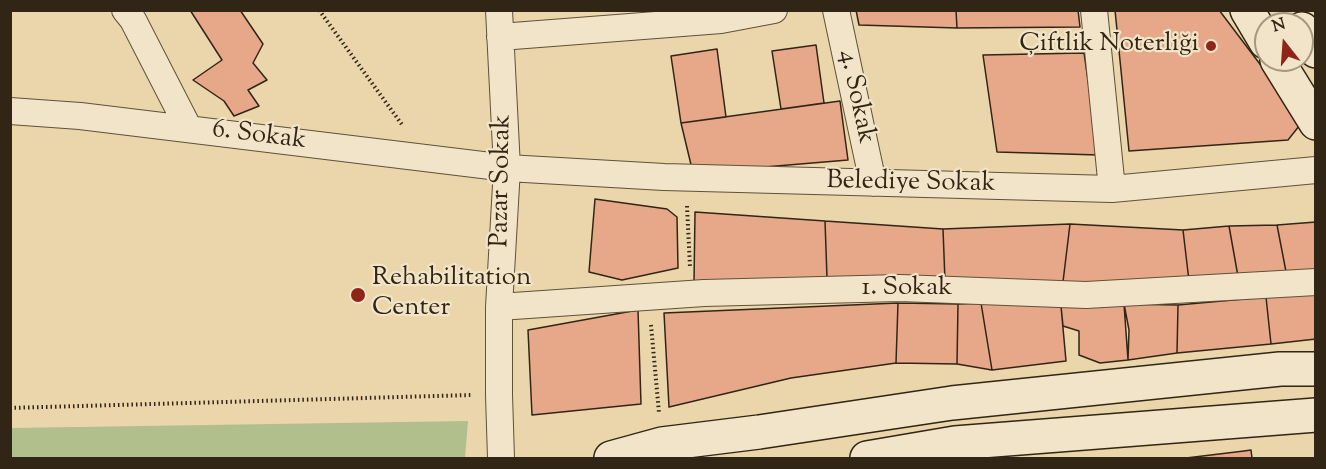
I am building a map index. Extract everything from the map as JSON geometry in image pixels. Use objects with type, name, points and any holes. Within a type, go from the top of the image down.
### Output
[{"type":"street","points":[[125,10],[133,21],[189,129]]},
{"type":"street","name":"Pazar Sokak","points":[[499,10],[507,168],[499,307],[501,459]]},
{"type":"street","points":[[500,38],[721,20],[774,10]]},
{"type":"street","name":"4. Sokak","points":[[836,10],[873,183]]},
{"type":"street","points":[[1094,10],[1112,189]]},
{"type":"street","points":[[1246,10],[1254,23]]},
{"type":"street","points":[[1284,72],[1316,123]]},
{"type":"street","name":"6. Sokak","points":[[10,111],[80,116],[507,168]]},
{"type":"street","name":"Belediye Sokak","points":[[507,168],[685,178],[1112,189],[1316,170]]},
{"type":"street","name":"1. Sokak","points":[[499,307],[692,294],[900,288],[1086,295],[1316,282]]},
{"type":"street","points":[[611,459],[662,444],[952,403],[1280,369],[1316,369]]},
{"type":"street","points":[[867,459],[955,444],[1316,415]]},
{"type":"path","points":[[319,10],[426,158]]},
{"type":"path","points":[[685,178],[692,294]]},
{"type":"path","points":[[648,297],[662,444]]},
{"type":"path","points":[[10,408],[499,394]]},
{"type":"green space","points":[[468,421],[465,458],[11,458],[11,428]]},
{"type":"building","points":[[190,10],[240,10],[263,44],[253,63],[267,80],[248,90],[259,106],[234,116],[224,101],[193,80],[222,60]]},
{"type":"building","points":[[856,10],[956,10],[957,28],[859,25]]},
{"type":"building","points":[[956,10],[1078,10],[1080,27],[957,28]]},
{"type":"building","points":[[1115,10],[1219,10],[1254,56],[1254,72],[1266,72],[1303,121],[1288,140],[1129,151]]},
{"type":"building","points":[[816,45],[824,103],[781,109],[772,51]]},
{"type":"building","points":[[717,49],[726,117],[681,123],[671,56]]},
{"type":"building","points":[[1084,53],[1099,155],[997,152],[983,55]]},
{"type":"building","points":[[840,101],[848,160],[693,173],[681,123]]},
{"type":"building","points":[[595,199],[667,209],[677,217],[678,268],[622,280],[589,272]]},
{"type":"building","points":[[695,212],[825,221],[827,278],[694,282]]},
{"type":"building","points":[[825,221],[943,229],[945,281],[827,278]]},
{"type":"building","points":[[1316,222],[1316,274],[1288,282],[1277,225]]},
{"type":"building","points":[[1070,224],[1183,230],[1189,281],[1062,290]]},
{"type":"building","points":[[1070,224],[1062,290],[945,281],[943,229]]},
{"type":"building","points":[[1277,225],[1288,282],[1239,282],[1229,226]]},
{"type":"building","points":[[1229,226],[1239,282],[1189,281],[1183,230]]},
{"type":"building","points":[[1316,292],[1316,339],[1271,344],[1266,297]]},
{"type":"building","points":[[1266,297],[1271,344],[1177,353],[1178,305]]},
{"type":"building","points":[[898,303],[958,304],[957,364],[896,363]]},
{"type":"building","points":[[898,303],[896,363],[791,378],[669,407],[664,313]]},
{"type":"building","points":[[981,303],[1061,306],[1066,361],[992,370]]},
{"type":"building","points":[[981,303],[992,370],[957,364],[958,304]]},
{"type":"building","points":[[1124,304],[1129,330],[1128,360],[1100,363],[1079,355],[1079,331],[1063,326],[1061,306]]},
{"type":"building","points":[[1124,304],[1178,305],[1177,353],[1128,360]]},
{"type":"building","points":[[638,310],[641,404],[532,415],[528,330]]},
{"type":"building","points":[[1251,450],[1252,458],[1186,458],[1244,451]]},
{"type":"place","name":"Çiftlik Noterliği","points":[[1211,46]]},
{"type":"place","name":"Rehabilitation Center","points":[[358,295]]}]
